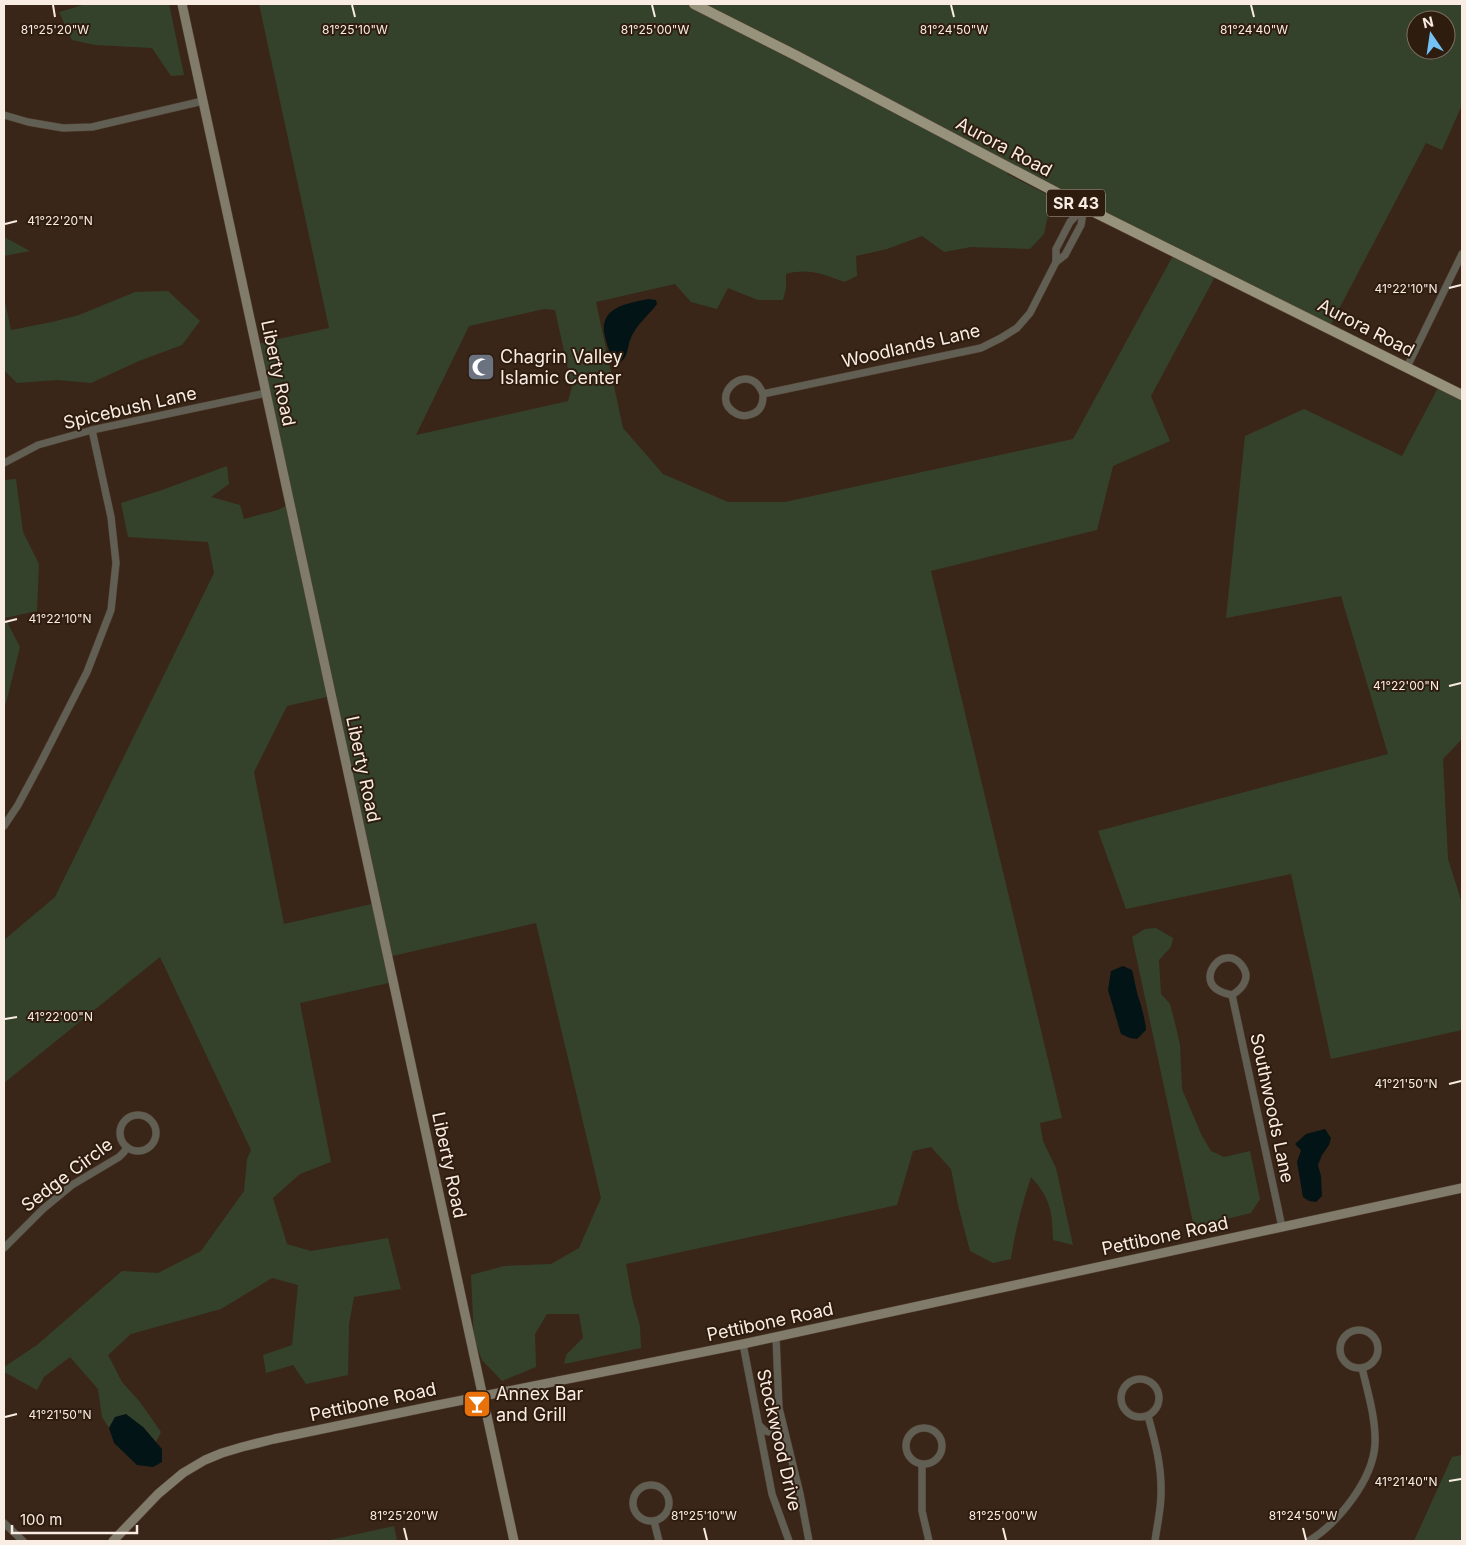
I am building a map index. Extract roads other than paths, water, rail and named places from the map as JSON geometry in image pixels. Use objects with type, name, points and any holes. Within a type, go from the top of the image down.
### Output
[{"type":"main road","name":"Aurora Road","points":[[694,4],[1084,207],[1462,395]]},
{"type":"street","name":"Liberty Road","points":[[182,4],[514,1541]]},
{"type":"street","points":[[4,115],[28,122],[63,128],[92,127],[203,101]]},
{"type":"street","name":"Woodlands Lane","points":[[1056,262],[1066,255],[1082,225],[1084,207]]},
{"type":"street","name":"Woodlands Lane","points":[[763,394],[981,348],[1001,338],[1018,328],[1030,313],[1056,262],[1056,249],[1059,242],[1070,222],[1084,207]]},
{"type":"street","points":[[1407,368],[1462,254]]},
{"type":"street","points":[[745,379],[755,382],[761,388],[763,394],[762,406],[758,411],[749,416],[739,416],[730,409],[726,400],[726,394],[730,386],[737,381],[745,379]]},
{"type":"street","name":"Spicebush Lane","points":[[4,463],[38,445],[92,430],[266,393]]},
{"type":"street","points":[[4,826],[37,771],[86,672],[110,610],[116,563],[111,517],[92,430]]},
{"type":"street","points":[[1226,958],[1240,963],[1246,972],[1245,982],[1232,995],[1218,992],[1210,981],[1210,971],[1216,964],[1226,958]]},
{"type":"street","name":"Southwoods Lane","points":[[1232,995],[1282,1227]]},
{"type":"street","name":"Sedge Circle","points":[[139,1115],[148,1118],[157,1130],[155,1141],[151,1147],[143,1151],[133,1151],[127,1147],[124,1145],[120,1135],[124,1122],[131,1116],[139,1115]]},
{"type":"street","name":"Sedge Circle","points":[[4,1248],[43,1209],[72,1185],[119,1156],[127,1147]]},
{"type":"street","name":"Pettibone Road","points":[[113,1541],[172,1482],[205,1460],[222,1453],[274,1439],[743,1344],[1462,1188]]},
{"type":"street","points":[[1358,1330],[1370,1334],[1377,1344],[1378,1351],[1373,1362],[1362,1368],[1356,1368],[1345,1362],[1340,1351],[1340,1345],[1347,1334],[1358,1330]]},
{"type":"street","name":"Stockwood Drive","points":[[776,1337],[782,1421],[800,1494],[809,1541]]},
{"type":"street","name":"Stockwood Drive","points":[[743,1344],[772,1494],[789,1541]]},
{"type":"street","points":[[1309,1541],[1323,1533],[1348,1505],[1369,1469],[1375,1445],[1372,1414],[1362,1368]]},
{"type":"street","points":[[1136,1380],[1148,1381],[1157,1389],[1159,1395],[1158,1407],[1148,1416],[1136,1417],[1122,1405],[1122,1392],[1125,1387],[1136,1380]]},
{"type":"street","points":[[1148,1416],[1161,1471],[1161,1493],[1155,1541]]},
{"type":"street","points":[[760,1425],[765,1431],[772,1432],[777,1430],[782,1421]]},
{"type":"street","points":[[919,1428],[931,1429],[936,1432],[940,1437],[942,1448],[941,1453],[934,1462],[922,1465],[911,1460],[907,1454],[906,1442],[908,1436],[919,1428]]},
{"type":"street","points":[[922,1465],[922,1511],[929,1541]]},
{"type":"street","points":[[646,1486],[658,1486],[667,1494],[669,1500],[669,1506],[664,1516],[654,1522],[642,1519],[634,1510],[633,1504],[636,1493],[646,1486]]},
{"type":"street","points":[[654,1522],[659,1541]]},
{"type":"street","points":[[4,1523],[23,1541]]},
{"type":"place","name":"Chagrin Valley Islamic Center","points":[[481,367]]},
{"type":"place","name":"Annex Bar and Grill","points":[[477,1404]]}]
